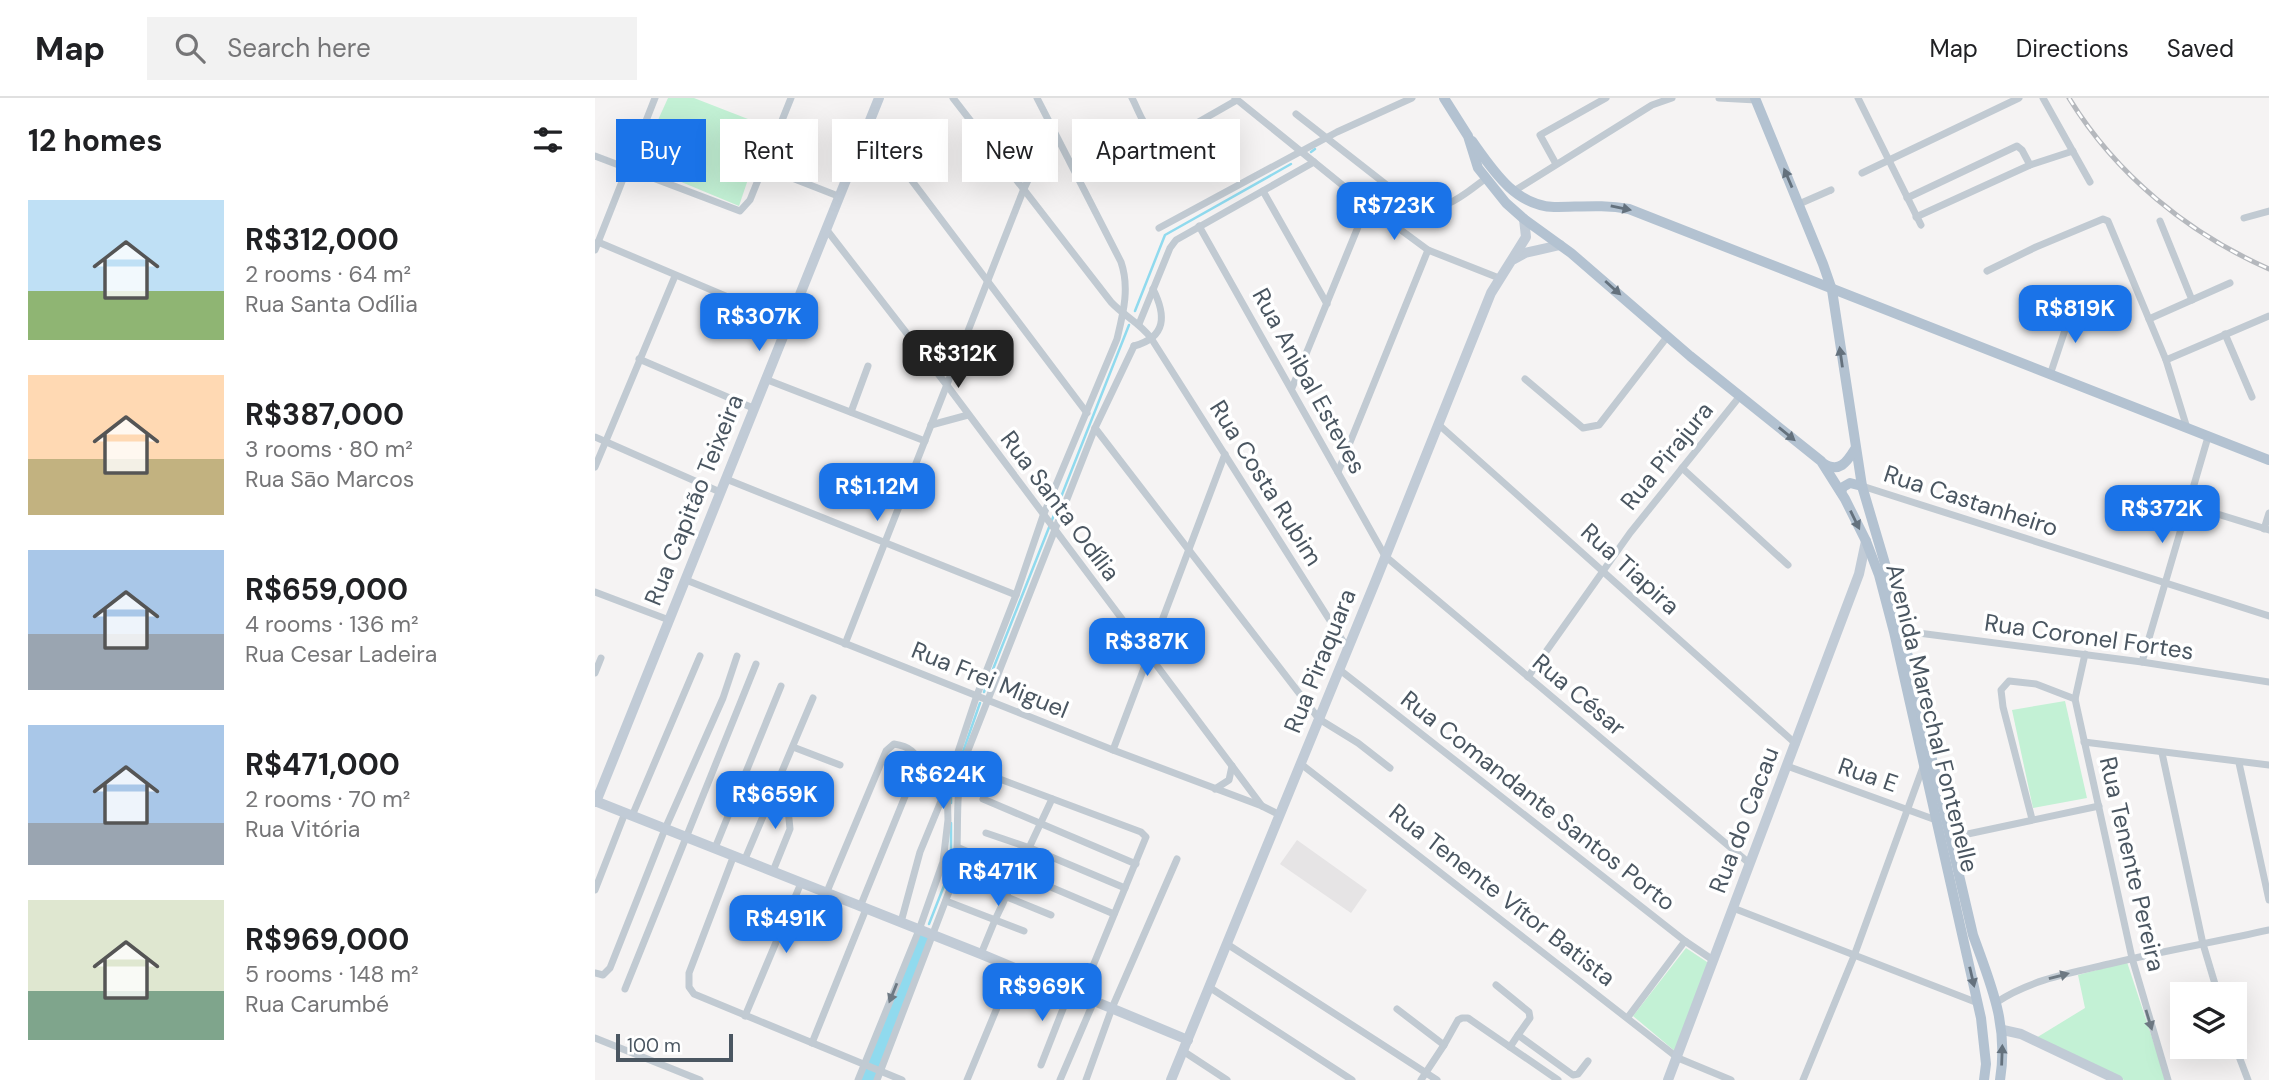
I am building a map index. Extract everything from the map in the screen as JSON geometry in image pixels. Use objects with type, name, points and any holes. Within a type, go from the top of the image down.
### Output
[{"type":"main road","points":[[1444,98],[1492,168],[1518,195],[1553,207],[1604,205],[1629,209],[2269,460]]},
{"type":"main road","name":"Avenida Marechal Fontenelle","points":[[1756,99],[1832,290],[1861,486],[1903,631],[1973,935],[1997,1002],[2003,1030],[2000,1080]]},
{"type":"main road","name":"Avenida Marechal Fontenelle","points":[[1468,136],[1478,168],[1506,203],[1605,281],[1667,337],[1821,461],[1841,492],[1866,541],[1879,575],[1978,1003],[1986,1064],[1985,1080]]},
{"type":"main road","points":[[1806,280],[1818,275],[1823,264]]},
{"type":"main road","points":[[1821,461],[1828,466],[1839,467],[1846,463],[1855,449]]},
{"type":"main road","points":[[1841,492],[1843,487],[1850,483],[1861,486]]},
{"type":"main road","points":[[1986,1064],[1989,1038],[2003,1030]]},
{"type":"street","points":[[647,119],[656,98]]},
{"type":"street","points":[[783,119],[791,98]]},
{"type":"street","name":"Rua Capitão Teixeira","points":[[870,119],[879,98]]},
{"type":"street","name":"Rua Costa Rubim","points":[[953,98],[1023,191],[1131,319],[1151,338],[1348,649]]},
{"type":"street","points":[[1037,98],[1048,119]]},
{"type":"street","points":[[1132,98],[1149,132],[1163,138],[1174,135],[1236,99],[1303,150],[1367,205],[1428,250],[1499,278]]},
{"type":"street","points":[[1159,228],[1324,139],[1412,98]]},
{"type":"street","points":[[1556,164],[1542,142],[1541,134],[1606,98]]},
{"type":"street","points":[[1518,195],[1556,164],[1652,105],[1672,98]]},
{"type":"street","points":[[1719,98],[1756,99]]},
{"type":"street","points":[[1859,98],[1920,225]]},
{"type":"street","points":[[1862,173],[2019,98]]},
{"type":"street","points":[[2043,98],[2090,182]]},
{"type":"street","points":[[1296,114],[1324,139],[1412,204],[1424,208],[1445,205],[1485,179]]},
{"type":"street","points":[[1058,140],[1121,262],[1131,319]]},
{"type":"street","points":[[1907,198],[2017,146],[2031,165]]},
{"type":"street","points":[[1916,217],[2031,165],[2073,151]]},
{"type":"street","points":[[595,156],[616,165]]},
{"type":"street","points":[[858,1080],[925,933],[946,901],[955,876],[959,779],[983,697],[1016,595],[1045,518],[1119,340],[1153,289],[1176,240],[1314,162]]},
{"type":"street","points":[[622,182],[597,246],[787,322]]},
{"type":"street","points":[[662,182],[740,211],[750,200],[758,182]]},
{"type":"street","points":[[804,182],[838,195]]},
{"type":"street","name":"Rua Capitão Teixeira","points":[[596,801],[844,182]]},
{"type":"street","points":[[913,182],[1087,413]]},
{"type":"street","points":[[845,644],[1027,182]]},
{"type":"street","points":[[1799,204],[1831,190]]},
{"type":"street","points":[[1263,191],[1327,304]]},
{"type":"street","points":[[1292,388],[1367,205]]},
{"type":"street","points":[[2244,218],[2269,211]]},
{"type":"street","name":"Rua Piraquara","points":[[1171,1080],[1499,278],[1526,237],[1522,217]]},
{"type":"street","points":[[1986,271],[2060,236],[2106,220],[2166,360],[2187,429]]},
{"type":"street","points":[[2160,220],[2192,300]]},
{"type":"street","name":"Rua Anibal Esteves","points":[[1199,226],[1385,556]]},
{"type":"street","name":"Rua Santa Odília","points":[[826,229],[946,384],[1262,806]]},
{"type":"street","points":[[1512,261],[1525,253],[1560,245]]},
{"type":"street","points":[[1338,471],[1428,250]]},
{"type":"street","points":[[595,467],[675,276]]},
{"type":"street","points":[[2149,319],[2230,283]]},
{"type":"street","points":[[1119,340],[1132,345],[1151,338],[1157,331],[1163,311],[1153,289]]},
{"type":"street","points":[[2038,295],[2102,320]]},
{"type":"street","points":[[2050,375],[2072,309]]},
{"type":"street","points":[[2166,360],[2269,316]]},
{"type":"street","points":[[2225,334],[2252,397]]},
{"type":"street","points":[[1525,379],[1583,428],[1594,427],[1599,425],[1667,337]]},
{"type":"street","points":[[901,922],[920,852],[1095,428],[1132,345]]},
{"type":"street","points":[[639,359],[753,408]]},
{"type":"street","points":[[851,412],[868,366]]},
{"type":"street","points":[[765,379],[925,441]]},
{"type":"street","name":"Rua Pirajura","points":[[1528,677],[1602,570],[1740,396]]},
{"type":"street","points":[[931,425],[968,415]]},
{"type":"street","name":"Rua Tiapira","points":[[1438,424],[1796,744]]},
{"type":"street","points":[[1095,428],[1319,719],[1358,743],[1390,768]]},
{"type":"street","points":[[595,437],[720,492]]},
{"type":"street","points":[[2142,662],[2208,437]]},
{"type":"street","points":[[1113,750],[1225,454]]},
{"type":"street","points":[[1682,468],[1788,565]]},
{"type":"street","points":[[726,479],[1016,595]]},
{"type":"street","name":"Rua Castanheiro","points":[[1861,486],[2269,616]]},
{"type":"street","points":[[2189,505],[2267,529],[2269,513]]},
{"type":"street","name":"Rua do Cacau","points":[[1668,1080],[1859,574],[1866,541]]},
{"type":"street","name":"Rua César","points":[[1385,556],[1749,863]]},
{"type":"street","points":[[1859,574],[1867,572],[1879,575]]},
{"type":"street","name":"Rua Frei Miguel","points":[[686,580],[1280,815]]},
{"type":"street","points":[[595,592],[669,620]]},
{"type":"street","name":"Rua Coronel Fortes","points":[[1903,631],[2085,654],[2269,682]]},
{"type":"street","name":"Rua Tenente Pereira","points":[[2085,654],[2075,699],[2132,958],[2168,1080]]},
{"type":"street","points":[[595,890],[700,656]]},
{"type":"street","points":[[595,973],[606,973],[610,968],[665,829],[718,709],[737,656]]},
{"type":"street","points":[[595,673],[601,658]]},
{"type":"street","points":[[625,989],[755,664]]},
{"type":"street","name":"Rua Comandante Santos Porto","points":[[1340,670],[1685,941],[1713,960]]},
{"type":"street","points":[[2032,819],[2001,690],[2009,681],[2023,681],[2075,699]]},
{"type":"street","points":[[715,848],[781,685]]},
{"type":"street","points":[[813,698],[793,747],[740,857],[688,981],[694,994],[701,999],[902,1080]]},
{"type":"street","points":[[2084,742],[2269,765]]},
{"type":"street","points":[[812,1043],[918,762],[916,754],[899,744],[891,745],[886,751],[826,894]]},
{"type":"street","points":[[793,747],[840,765]]},
{"type":"street","points":[[2162,753],[2203,944],[2214,982]]},
{"type":"street","points":[[2239,763],[2269,900]]},
{"type":"street","name":"Rua Tenente Vítor Batista","points":[[1301,764],[1678,1058],[1731,1080]]},
{"type":"street","points":[[1803,1080],[1854,956],[1924,764]]},
{"type":"street","points":[[1215,789],[1229,780],[1232,765]]},
{"type":"street","name":"Rua E","points":[[1787,766],[1937,820]]},
{"type":"street","points":[[997,778],[1141,832],[1147,840],[1081,995]]},
{"type":"street","points":[[877,1080],[925,933],[943,862],[948,820],[947,785]]},
{"type":"street","points":[[982,799],[1136,863]]},
{"type":"street","points":[[981,954],[1052,799]]},
{"type":"street","points":[[596,801],[1070,990],[1186,1046],[1227,1080]]},
{"type":"street","points":[[1949,838],[2099,806]]},
{"type":"street","points":[[773,871],[790,829],[788,809]]},
{"type":"street","points":[[986,833],[1125,888]]},
{"type":"street","points":[[958,848],[1114,914]]},
{"type":"street","points":[[1086,1080],[1112,1009],[1177,859]]},
{"type":"street","points":[[955,876],[1051,915]]},
{"type":"street","points":[[745,1016],[801,883]]},
{"type":"street","points":[[946,901],[1024,931]]},
{"type":"street","points":[[1733,908],[1978,1003]]},
{"type":"street","points":[[1997,1002],[2018,989],[2046,979],[2269,930]]},
{"type":"street","points":[[1628,1017],[1685,941]]},
{"type":"street","points":[[1227,944],[1423,1076],[1437,1080]]},
{"type":"street","points":[[967,1080],[1014,967]]},
{"type":"street","points":[[1496,985],[1529,1012],[1530,1018],[1510,1047]]},
{"type":"street","points":[[1209,987],[1352,1080]]},
{"type":"street","points":[[1041,1065],[1070,990]]},
{"type":"street","points":[[1060,1080],[1094,1001]]},
{"type":"street","points":[[1397,1009],[1444,1045]]},
{"type":"street","points":[[1423,1076],[1458,1020],[1465,1017],[1558,1080]]},
{"type":"street","points":[[2003,1030],[2021,1034],[2118,1080]]},
{"type":"street","points":[[1518,1035],[1573,1075],[1578,1074],[1588,1061]]},
{"type":"street","points":[[595,1038],[700,1080]]},
{"type":"street","points":[[2240,1059],[2248,1080]]},
{"type":"shaded area","points":[[1297,840],[1367,890],[1351,913],[1280,864]]},
{"type":"green space","points":[[668,98],[694,98],[748,119],[720,119],[720,182],[747,182],[739,206],[681,182],[706,182],[706,119],[658,119]]},
{"type":"green space","points":[[2065,701],[2087,798],[2033,808],[2012,710]]},
{"type":"green space","points":[[1686,948],[1710,964],[1676,1052],[1633,1016]]},
{"type":"green space","points":[[2127,962],[2166,1080],[2124,1080],[2036,1038],[2085,1008],[2078,975]]},
{"type":"waterway","points":[[1311,152],[1315,149]]},
{"type":"waterway","points":[[1135,311],[1165,235],[1291,164]]},
{"type":"waterway","points":[[984,692],[1129,325]]},
{"type":"waterway","points":[[951,803],[951,786],[980,703]]},
{"type":"waterway","points":[[929,924],[951,868],[951,823]]},
{"type":"waterway","points":[[867,1080],[925,937]]},
{"type":"railway","points":[[2069,98],[2109,152],[2156,199],[2210,238],[2269,269]]}]
